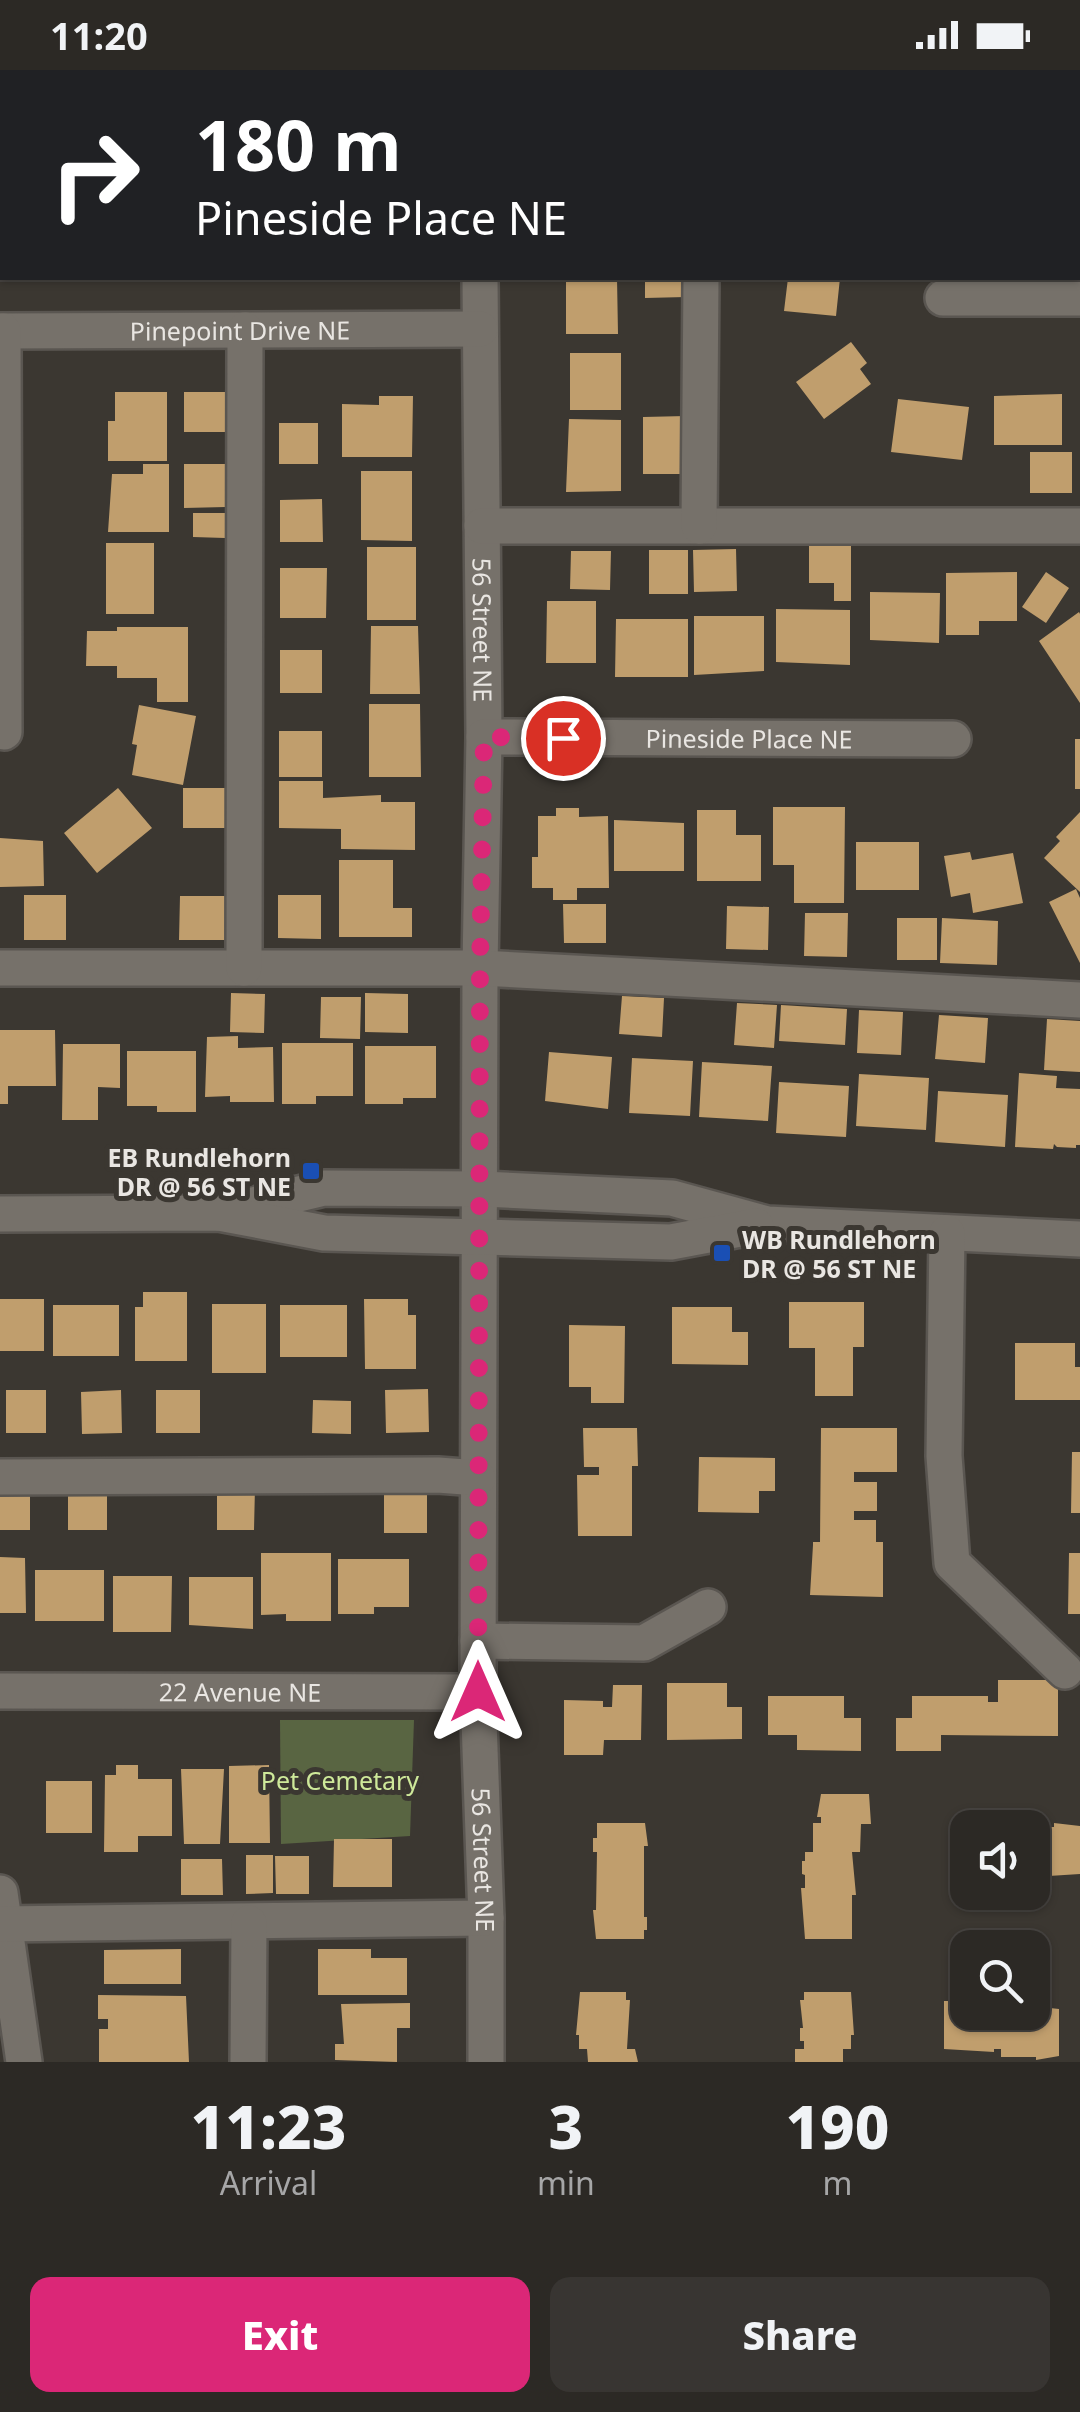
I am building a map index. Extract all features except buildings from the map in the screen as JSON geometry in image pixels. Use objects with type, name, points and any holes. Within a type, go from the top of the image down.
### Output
[{"type":"street","name":"56 Street NE","points":[[480,280],[484,737],[478,1692],[486,1918],[486,2062]]},
{"type":"street","points":[[699,526],[701,280]]},
{"type":"street","points":[[943,298],[1080,298]]},
{"type":"street","name":"Pinepoint Drive NE","points":[[1,331],[480,329]]},
{"type":"street","points":[[244,968],[245,330]]},
{"type":"street","points":[[1,331],[4,732]]},
{"type":"street","points":[[482,526],[1080,526]]},
{"type":"street","name":"Pineside Place NE","points":[[484,737],[954,739]]},
{"type":"street","points":[[0,968],[480,968],[1080,1000]]},
{"type":"street","points":[[219,1213],[324,1188],[482,1189],[672,1198],[767,1224],[1080,1239]]},
{"type":"street","points":[[0,1214],[219,1213],[324,1233],[671,1242],[767,1224]]},
{"type":"street","points":[[947,1233],[944,1456],[952,1563],[1065,1671]]},
{"type":"street","points":[[0,1476],[438,1474],[478,1478]]},
{"type":"street","points":[[478,1641],[644,1644],[708,1608]]},
{"type":"street","name":"22 Avenue NE","points":[[0,1690],[478,1692]]},
{"type":"street","points":[[24,2062],[2,1914],[249,1923],[486,1918]]},
{"type":"street","points":[[248,2062],[249,1923]]},
{"type":"green space","name":"Pet Cemetary","points":[[280,1720],[414,1720],[410,1836],[281,1844]]},
{"type":"place","name":"EB Rundlehorn DR @ 56 ST NE","points":[[311,1171]]},
{"type":"place","name":"WB Rundlehorn DR @ 56 ST NE","points":[[722,1253]]},
{"type":"route","points":[[478,1692],[484,737],[563,738]]}]
